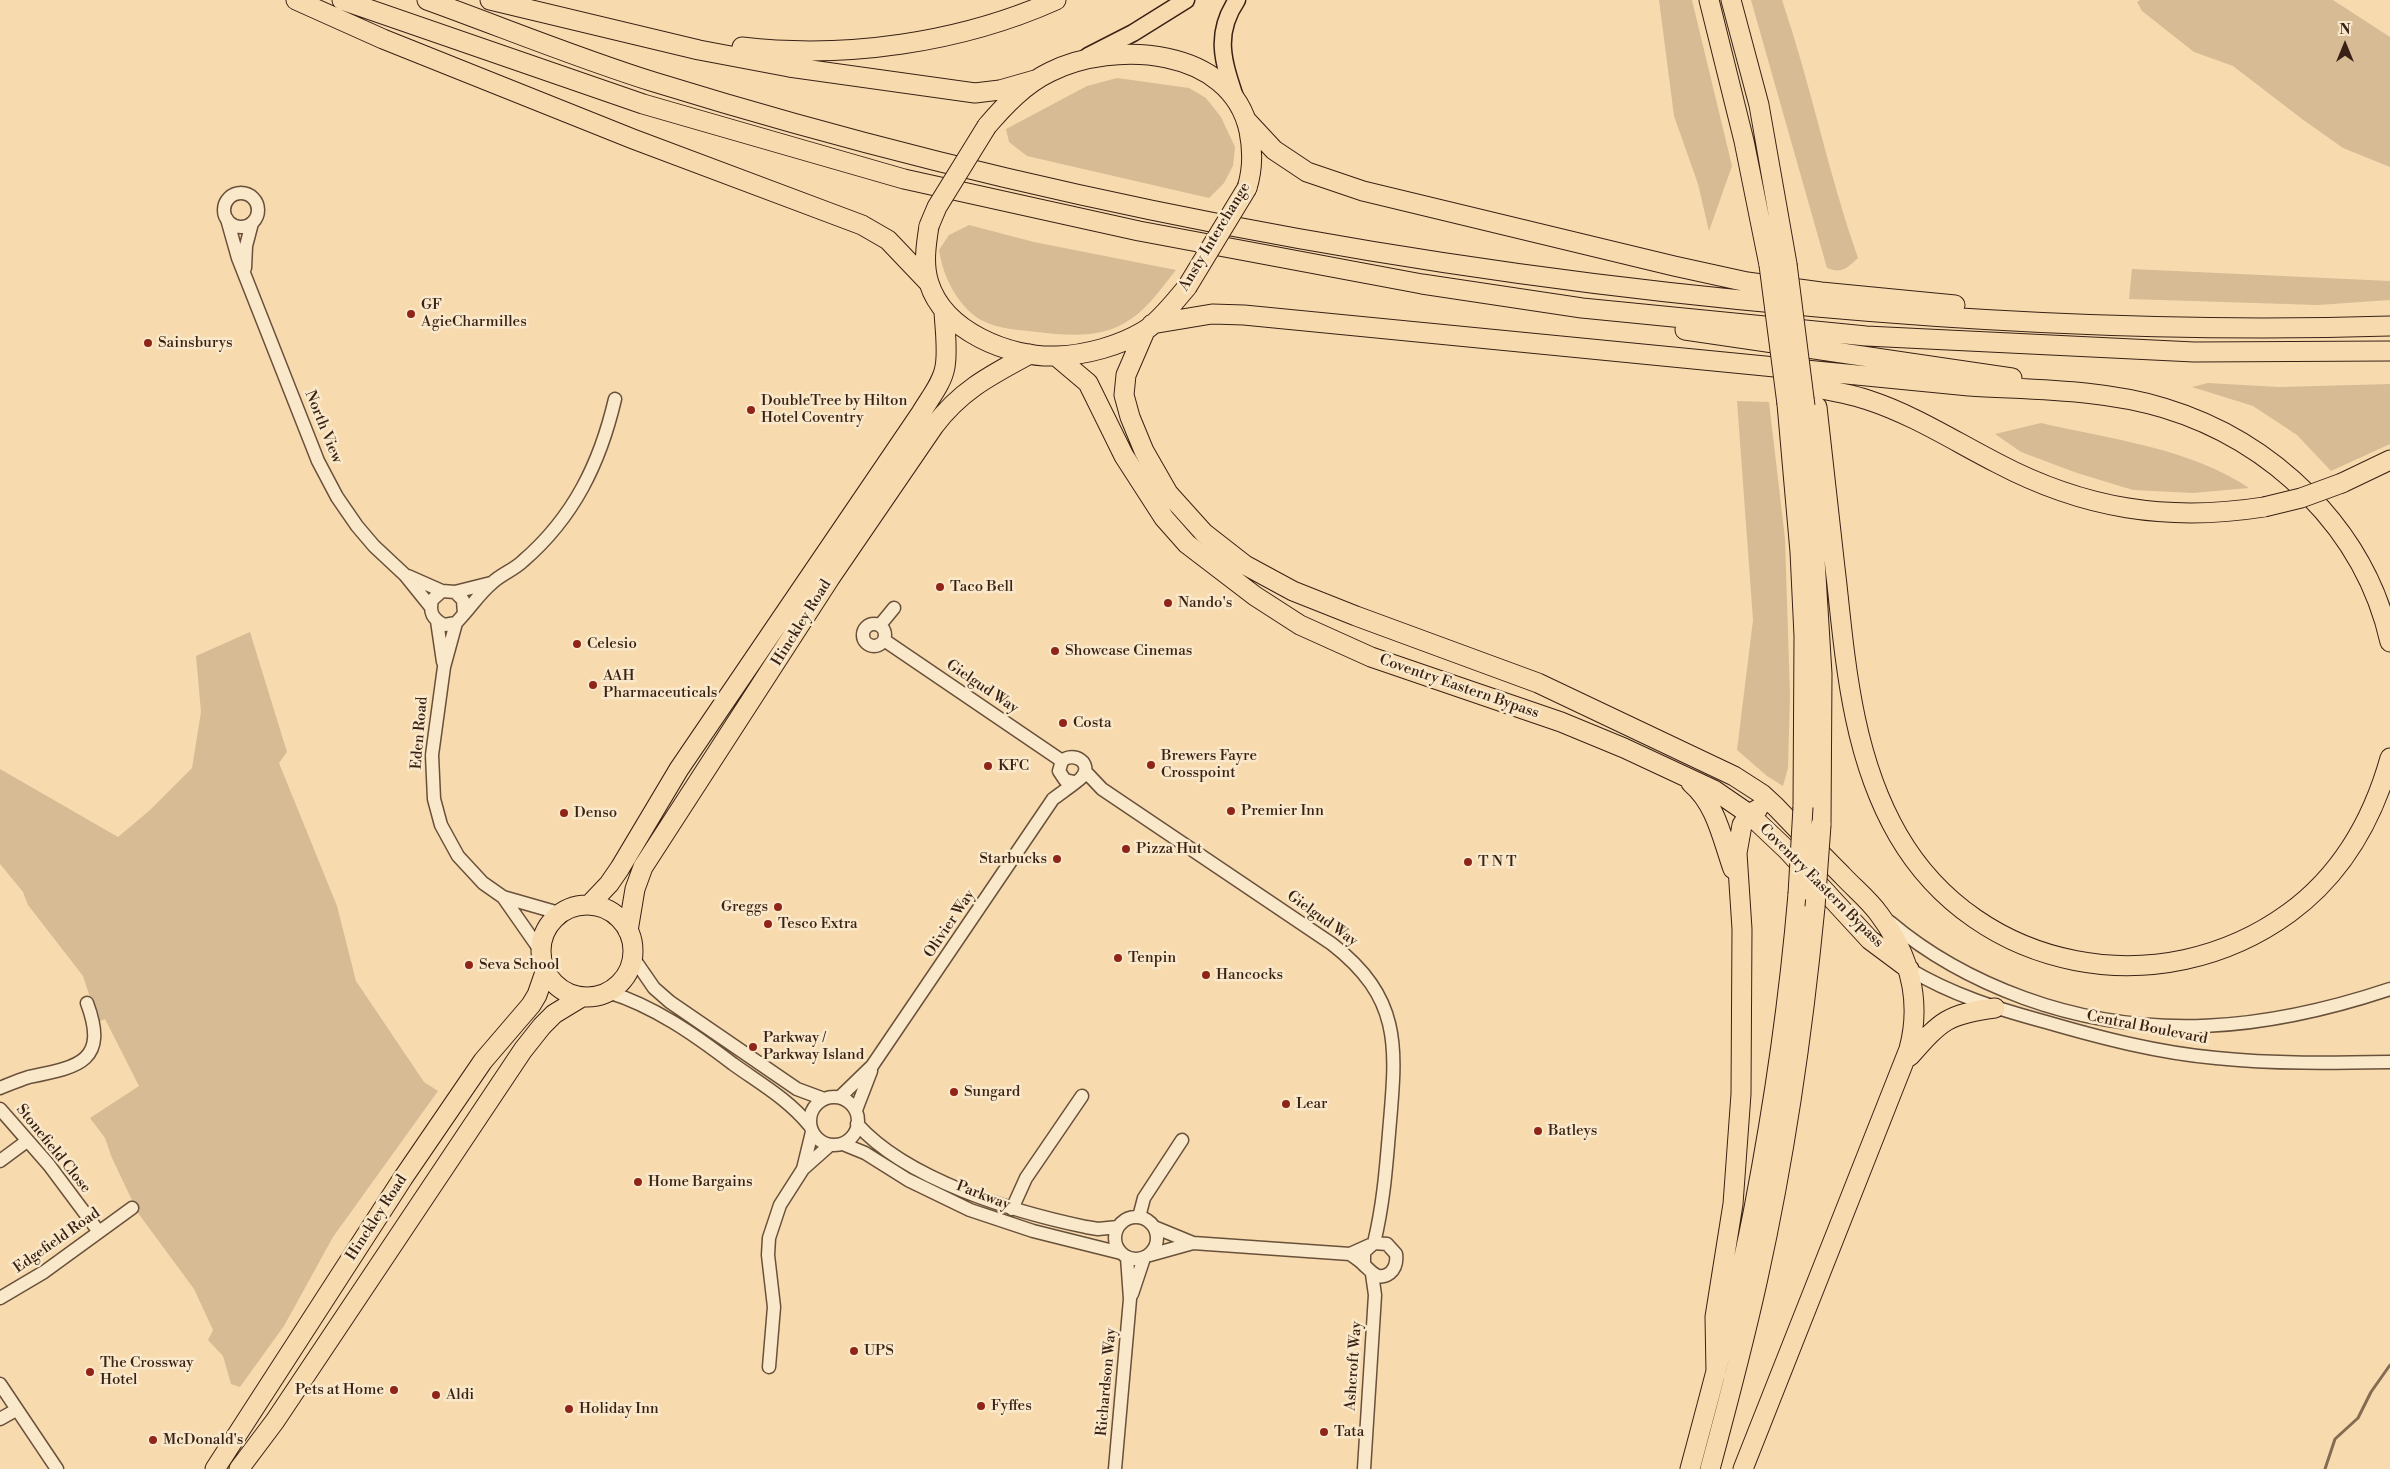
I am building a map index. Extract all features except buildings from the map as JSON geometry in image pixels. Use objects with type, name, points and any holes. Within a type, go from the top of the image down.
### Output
[{"type":"highway","points":[[296,0],[383,39],[615,132],[862,225],[888,240],[928,282]]},
{"type":"highway","points":[[342,0],[643,104],[904,179],[1139,231],[1422,284],[1582,308],[1759,327],[1952,342],[2194,352],[2390,351]]},
{"type":"highway","points":[[427,0],[651,81],[901,152],[1015,180],[1248,230],[1424,260],[1582,283],[1705,297],[1880,313],[2022,322],[2192,327],[2390,326]]},
{"type":"highway","points":[[490,0],[699,50],[789,67],[975,92],[1000,90],[1035,80]]},
{"type":"highway","points":[[594,25],[757,49],[843,49],[898,44],[945,35],[1010,17],[1056,0]]},
{"type":"highway","points":[[1709,0],[1744,141],[1778,264],[1800,357],[1823,692],[1821,825],[1808,976],[1776,1184],[1758,1277],[1710,1469]]},
{"type":"highway","points":[[1731,0],[1758,105],[1778,264],[1854,717],[1878,795],[1900,838],[1933,881],[1964,910],[1989,928],[2031,949],[2081,962],[2113,966],[2151,965],[2199,957],[2246,939],[2270,926],[2289,913],[2324,882],[2343,858],[2367,819],[2382,785],[2390,758]]},
{"type":"highway","name":"Ansty Interchange","points":[[1119,54],[1170,59],[1206,73],[1235,98],[1247,121],[1252,169],[1247,188],[1187,287],[1148,328],[1113,345],[1086,353],[1056,356],[1030,354],[976,337],[944,312],[928,282],[925,250],[929,226],[938,207],[987,126],[1005,105],[1035,80],[1070,64],[1092,58],[1119,54]]},
{"type":"highway","points":[[1247,121],[1260,137],[1284,158],[1307,172],[1338,184],[1747,282],[1821,292],[2192,327]]},
{"type":"highway","points":[[1582,308],[1643,323],[1722,337],[2015,378],[2076,393],[2164,408],[2190,418],[2240,442],[2297,483],[2342,534],[2358,558],[2380,609],[2390,642]]},
{"type":"highway","name":"Hinckley Road","points":[[590,904],[609,884],[620,868],[679,769],[921,413],[941,380],[945,368],[946,349],[944,312]]},
{"type":"highway","points":[[1148,328],[1212,314],[1244,315],[1969,386],[2076,393]]},
{"type":"highway","name":"Coventry Eastern Bypass","points":[[1148,328],[1126,375],[1124,395],[1130,417],[1144,451],[1168,493],[1204,533],[1245,565],[1294,591],[1538,683],[1734,776],[1762,794],[1878,912],[1894,936],[1909,969],[1915,1013],[1914,1029],[1906,1061]]},
{"type":"highway","points":[[1538,344],[1844,393],[1906,415],[2027,478],[2058,491],[2115,507],[2190,514],[2237,511],[2301,498],[2342,483],[2390,460]]},
{"type":"highway","name":"Hinckley Road","points":[[628,931],[635,889],[653,851],[830,578],[934,426],[947,408],[968,389],[1030,354]]},
{"type":"highway","name":"Coventry Eastern Bypass","points":[[1056,356],[1088,383],[1124,456],[1164,518],[1187,544],[1256,596],[1300,625],[1372,657],[1518,706],[1624,748],[1714,790],[1749,814],[1787,850],[1870,940],[1909,969]]},
{"type":"highway","points":[[1690,1469],[1743,1261],[1770,1120],[1791,972],[1804,807],[1804,636],[1798,533],[1803,406]]},
{"type":"highway","points":[[1673,770],[1698,789],[1714,812],[1738,882]]},
{"type":"highway","points":[[1716,1373],[1715,1317],[1734,1204],[1741,1094],[1742,929],[1738,882],[1739,835],[1742,824],[1749,814],[1763,807],[1776,807]]},
{"type":"highway","points":[[590,904],[612,910],[628,931],[634,959],[627,976],[608,992],[596,996],[572,995],[556,986],[545,972],[540,950],[548,926],[559,913],[573,906],[590,904]]},
{"type":"highway","name":"Hinckley Road","points":[[215,1469],[413,1163],[483,1061],[531,1005],[537,995],[545,972]]},
{"type":"highway","name":"Hinckley Road","points":[[238,1469],[275,1421],[523,1050],[554,1014],[582,996]]},
{"type":"highway","points":[[1743,1469],[1906,1061],[1943,1021],[1963,1013],[1995,1008]]},
{"type":"main road","points":[[1070,64],[1133,34],[1186,0]]},
{"type":"main road","points":[[1235,98],[1223,58],[1222,35],[1226,20],[1237,0]]},
{"type":"street","points":[[241,192],[248,194],[256,201],[258,214],[252,223],[247,226],[236,226],[227,219],[224,208],[226,202],[234,194],[241,192]]},
{"type":"street","name":"North View","points":[[227,219],[233,243],[322,468],[337,497],[357,526],[374,546],[405,575]]},
{"type":"street","name":"North View","points":[[244,270],[246,246],[252,223]]},
{"type":"street","points":[[405,575],[430,606],[433,617],[437,621],[444,625],[460,619],[492,583],[522,562],[549,535],[577,499],[592,472],[606,436],[615,398]]},
{"type":"street","points":[[405,575],[449,592],[464,600],[460,619],[444,667]]},
{"type":"street","points":[[430,606],[436,596],[492,583]]},
{"type":"street","points":[[884,640],[885,631],[880,625],[894,608]]},
{"type":"street","points":[[437,621],[444,667]]},
{"type":"street","name":"Gielgud Way","points":[[880,625],[873,623],[867,626],[863,636],[866,643],[874,646],[884,640],[1062,760]]},
{"type":"street","name":"Eden Road","points":[[444,667],[432,755],[434,800],[441,825],[458,856],[483,883],[503,897],[559,913]]},
{"type":"street","points":[[1070,756],[1078,757],[1083,762],[1079,778],[1065,780],[1060,774],[1059,768],[1062,760],[1070,756]]},
{"type":"street","name":"Olivier Way","points":[[1053,799],[1060,774]]},
{"type":"street","name":"Gielgud Way","points":[[1079,778],[1102,789],[1332,944],[1349,957],[1371,984],[1387,1015],[1392,1033],[1395,1066],[1381,1214],[1372,1244]]},
{"type":"street","name":"Olivier Way","points":[[840,1097],[872,1066],[1053,799],[1079,778]]},
{"type":"street","name":"Eden Road","points":[[503,897],[540,950]]},
{"type":"street","name":"Central Boulevard","points":[[1878,912],[1923,948],[1963,972],[2001,990],[2048,1007],[2108,1021],[2140,1025],[2185,1027],[2268,1021],[2390,989]]},
{"type":"street","points":[[634,959],[654,988],[670,1002],[797,1089],[824,1099],[840,1097],[853,1105],[856,1110],[857,1124],[850,1138],[843,1144],[830,1146],[803,1169],[780,1205],[769,1238],[768,1255],[774,1307],[768,1367]]},
{"type":"street","name":"Central Boulevard","points":[[1909,969],[1941,987],[1995,1008],[2141,1046],[2214,1058],[2297,1063],[2390,1062]]},
{"type":"street","points":[[608,992],[645,1006],[684,1030],[788,1101],[817,1139],[830,1146]]},
{"type":"street","points":[[0,1088],[27,1078],[62,1071],[78,1063],[90,1052],[95,1040],[87,1003]]},
{"type":"street","name":"Olivier Way","points":[[856,1110],[872,1066]]},
{"type":"street","points":[[1012,1209],[1026,1178],[1082,1096]]},
{"type":"street","points":[[803,1169],[814,1108],[824,1099]]},
{"type":"street","name":"Stonefield Close","points":[[0,1109],[60,1178],[100,1232]]},
{"type":"street","name":"Parkway","points":[[857,1124],[868,1136],[881,1145],[935,1177],[981,1198],[1012,1209],[1086,1227],[1098,1229],[1118,1228]]},
{"type":"street","points":[[1139,1217],[1144,1198],[1182,1140]]},
{"type":"street","points":[[0,1161],[27,1141]]},
{"type":"street","name":"Parkway","points":[[843,1144],[865,1153],[908,1180],[970,1210],[1033,1231],[1124,1255]]},
{"type":"street","name":"Edgefield Road","points":[[0,1298],[44,1272],[132,1208]]},
{"type":"street","name":"Gielgud Way","points":[[1381,1214],[1387,1244]]},
{"type":"street","points":[[1193,1243],[1147,1256],[1124,1255],[1115,1240],[1118,1228],[1127,1219],[1139,1217],[1149,1221],[1154,1226],[1193,1243],[1350,1254],[1372,1244],[1387,1244]]},
{"type":"street","points":[[1147,1256],[1157,1242],[1154,1226]]},
{"type":"street","name":"Ashcroft Way","points":[[1364,1469],[1376,1295],[1374,1271],[1364,1252],[1372,1244]]},
{"type":"street","name":"Ashcroft Way","points":[[1374,1271],[1392,1271],[1397,1260],[1394,1249],[1387,1244]]},
{"type":"street","points":[[1350,1254],[1374,1271]]},
{"type":"street","name":"Richardson Way","points":[[1115,1469],[1130,1299],[1124,1255]]},
{"type":"street","name":"Richardson Way","points":[[1130,1299],[1147,1256]]},
{"type":"street","points":[[0,1384],[57,1469]]},
{"type":"street","points":[[0,1419],[16,1410]]},
{"type":"shaded area","points":[[1659,0],[1692,0],[1732,166],[1709,231],[1698,184],[1674,116]]},
{"type":"shaded area","points":[[1751,0],[1782,0],[1802,64],[1847,226],[1858,258],[1844,269],[1832,270],[1827,268]]},
{"type":"shaded area","points":[[2140,0],[2333,0],[2390,37],[2390,167],[2343,148],[2233,66],[2194,52],[2142,11],[2137,2]]},
{"type":"shaded area","points":[[1117,78],[1189,88],[1206,98],[1221,117],[1235,147],[1233,166],[1224,183],[1209,198],[1027,156],[1009,142],[1006,129],[1087,86]]},
{"type":"shaded area","points":[[969,225],[1034,242],[1176,270],[1155,297],[1139,313],[1120,326],[1109,330],[1092,334],[1064,335],[1001,327],[981,320],[965,307],[952,290],[944,270],[939,250],[949,235]]},
{"type":"shaded area","points":[[2132,269],[2390,281],[2390,300],[2318,305],[2129,299]]},
{"type":"shaded area","points":[[2208,383],[2279,387],[2390,384],[2390,444],[2331,471],[2297,435],[2253,406],[2192,387]]},
{"type":"shaded area","points":[[1737,401],[1769,402],[1785,539],[1790,695],[1788,768],[1783,786],[1767,776],[1737,750],[1753,620]]},
{"type":"shaded area","points":[[2041,423],[2148,446],[2175,454],[2226,474],[2249,488],[2193,493],[2133,490],[2077,473],[2021,452],[1995,434]]},
{"type":"shaded area","points":[[250,632],[287,752],[279,763],[337,906],[356,981],[424,1082],[438,1091],[333,1237],[284,1326],[240,1387],[231,1384],[223,1356],[208,1340],[213,1330],[194,1289],[138,1213],[112,1158],[105,1138],[90,1118],[139,1086],[105,1019],[98,1022],[83,976],[28,905],[23,892],[0,864],[0,769],[118,837],[150,810],[192,768],[201,712],[196,656]]},
{"type":"waterway","points":[[2325,1469],[2335,1439],[2358,1418],[2371,1392],[2390,1365]]},
{"type":"place","name":"GF AgieCharmilles","points":[[411,314]]},
{"type":"place","name":"Sainsburys","points":[[148,343]]},
{"type":"place","name":"DoubleTree by Hilton Hotel Coventry","points":[[751,410]]},
{"type":"place","name":"Taco Bell","points":[[940,587]]},
{"type":"place","name":"Nando's","points":[[1168,603]]},
{"type":"place","name":"Celesio","points":[[577,644]]},
{"type":"place","name":"Showcase Cinemas","points":[[1055,651]]},
{"type":"place","name":"AAH Pharmaceuticals","points":[[593,685]]},
{"type":"place","name":"Costa","points":[[1063,723]]},
{"type":"place","name":"Brewers Fayre Crosspoint","points":[[1151,765]]},
{"type":"place","name":"KFC","points":[[988,766]]},
{"type":"place","name":"Premier Inn","points":[[1231,811]]},
{"type":"place","name":"Denso","points":[[564,813]]},
{"type":"place","name":"Pizza Hut","points":[[1126,849]]},
{"type":"place","name":"Starbucks","points":[[1057,859]]},
{"type":"place","name":"T N T","points":[[1468,862]]},
{"type":"place","name":"Greggs","points":[[778,907]]},
{"type":"place","name":"Tesco Extra","points":[[768,924]]},
{"type":"place","name":"Tenpin","points":[[1118,958]]},
{"type":"place","name":"Seva School","points":[[469,965]]},
{"type":"place","name":"Hancocks","points":[[1206,975]]},
{"type":"place","name":"Parkway / Parkway Island","points":[[753,1047]]},
{"type":"place","name":"Sungard","points":[[954,1092]]},
{"type":"place","name":"Lear","points":[[1286,1104]]},
{"type":"place","name":"Batleys","points":[[1538,1131]]},
{"type":"place","name":"Home Bargains","points":[[638,1182]]},
{"type":"place","name":"UPS","points":[[854,1351]]},
{"type":"place","name":"The Crossway Hotel","points":[[90,1372]]},
{"type":"place","name":"Pets at Home","points":[[394,1390]]},
{"type":"place","name":"Aldi","points":[[436,1395]]},
{"type":"place","name":"Fyffes","points":[[981,1406]]},
{"type":"place","name":"Holiday Inn","points":[[569,1409]]},
{"type":"place","name":"Tata","points":[[1324,1432]]},
{"type":"place","name":"McDonald's","points":[[153,1440]]}]
